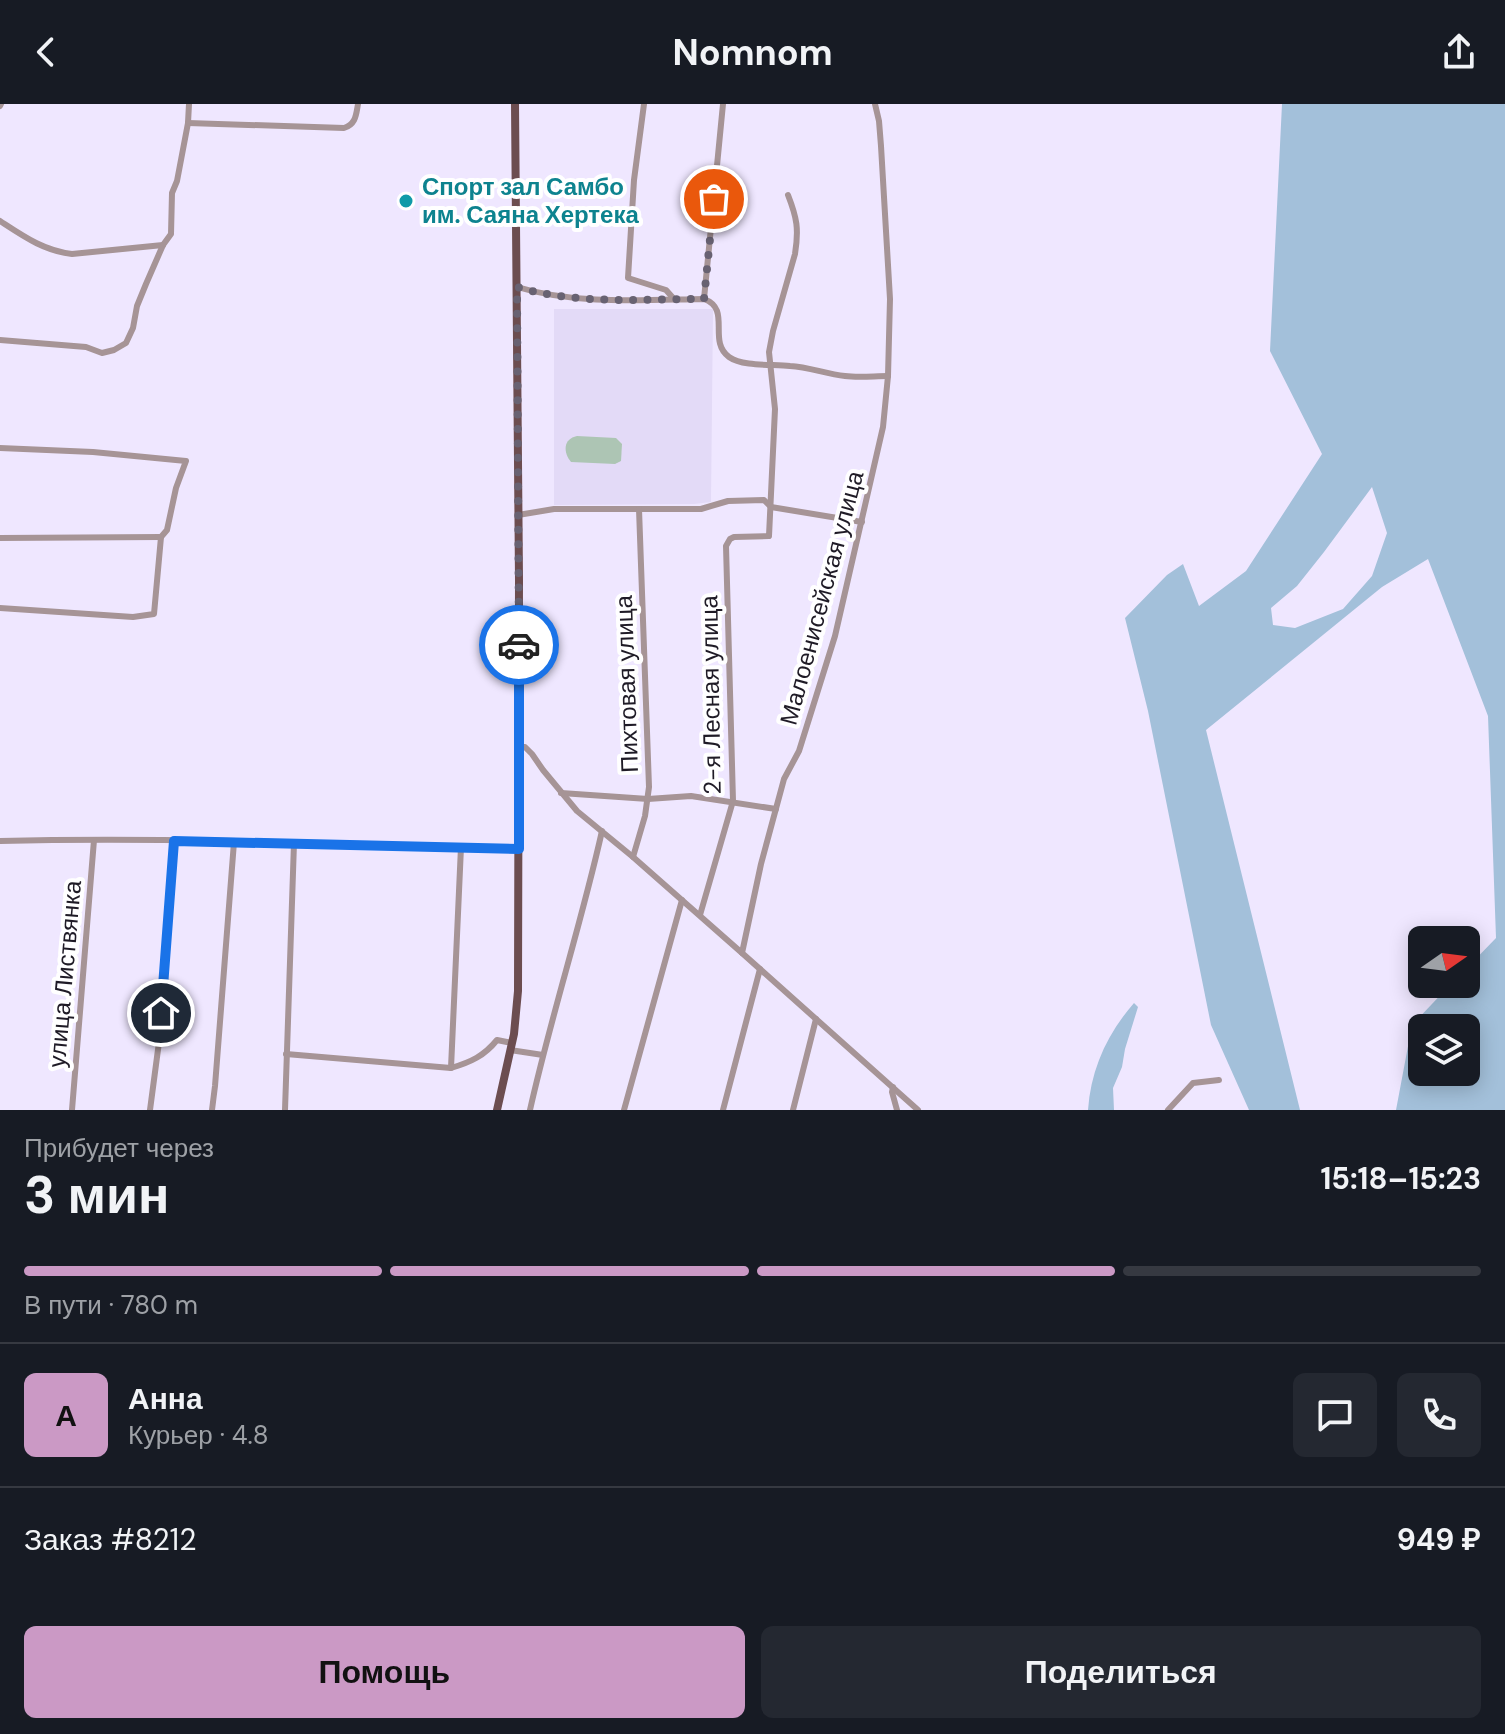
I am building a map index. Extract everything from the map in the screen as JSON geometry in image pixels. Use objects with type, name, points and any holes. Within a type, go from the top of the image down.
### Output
[{"type":"main road","points":[[497,1110],[511,1046],[518,991],[515,104]]},
{"type":"street","points":[[0,340],[86,347],[102,353],[126,343],[133,328],[137,306],[163,245],[171,234],[172,193],[177,181],[189,104]]},
{"type":"street","points":[[188,123],[344,128],[354,121],[358,104]]},
{"type":"street","points":[[644,104],[634,180],[628,278],[666,290],[674,299]]},
{"type":"street","points":[[704,299],[723,104]]},
{"type":"street","name":"Малоенисейская улица","points":[[742,953],[761,864],[784,779],[799,751],[835,636],[883,427],[890,299],[881,146],[875,104]]},
{"type":"street","points":[[771,507],[775,409],[769,352],[797,241],[797,219],[788,195]]},
{"type":"street","points":[[0,221],[37,245],[58,253],[163,245]]},
{"type":"street","points":[[517,287],[540,294],[582,298],[704,299],[715,304],[718,310],[720,341],[731,358],[846,376],[888,376]]},
{"type":"street","points":[[0,448],[93,452],[186,461],[176,488],[167,530],[161,537],[154,614],[133,617],[0,608]]},
{"type":"street","points":[[518,515],[554,509],[701,509],[747,499],[764,500],[771,507],[862,522]]},
{"type":"street","name":"2-я Лесная улица","points":[[700,915],[733,801],[726,546],[734,537],[769,536],[771,507]]},
{"type":"street","name":"Пихтовая улица","points":[[633,857],[648,799],[639,509]]},
{"type":"street","points":[[0,538],[161,537]]},
{"type":"street","points":[[519,747],[525,747],[532,754],[577,811],[700,915],[918,1110]]},
{"type":"street","points":[[561,793],[648,799],[691,796],[776,809]]},
{"type":"street","points":[[530,1110],[602,831]]},
{"type":"street","name":"улица Листвянка","points":[[72,1110],[94,840]]},
{"type":"street","points":[[0,841],[174,841],[519,849]]},
{"type":"street","points":[[150,1110],[159,1042],[174,841]]},
{"type":"street","points":[[212,1110],[234,842]]},
{"type":"street","points":[[285,1110],[294,843]]},
{"type":"street","points":[[451,1068],[461,847]]},
{"type":"street","points":[[624,1110],[682,900]]},
{"type":"street","points":[[723,1110],[760,969]]},
{"type":"street","points":[[793,1110],[816,1019]]},
{"type":"street","points":[[286,1054],[451,1068],[471,1062],[487,1052],[497,1040],[543,1055]]},
{"type":"street","points":[[1168,1110],[1193,1083],[1219,1080]]},
{"type":"street","points":[[893,1087],[897,1110]]},
{"type":"shaded area","points":[[554,309],[713,309],[711,502],[554,505]]},
{"type":"green space","points":[[577,436],[616,438],[622,444],[621,461],[615,464],[571,462],[566,446],[569,440]]},
{"type":"water","points":[[1282,104],[1505,104],[1505,1110],[1396,1110],[1408,1046],[1408,1086],[1480,1086],[1480,1014],[1422,1014],[1438,998],[1480,998],[1480,955],[1496,938],[1488,716],[1428,559],[1382,587],[1206,730],[1300,1110],[1249,1110],[1211,1025],[1148,711],[1125,618],[1167,575],[1183,564],[1199,606],[1246,571],[1322,454],[1270,351]],"holes":[[[1372,487],[1387,533],[1372,576],[1343,609],[1295,628],[1273,625],[1271,608],[1297,586]]]},
{"type":"water","points":[[1134,1003],[1138,1007],[1122,1067],[1113,1088],[1114,1110],[1088,1110],[1102,1053]]},
{"type":"way so far","points":[[519,645],[517,287],[540,294],[582,298],[704,299],[714,199]]},
{"type":"place","name":"Спорт зал Самбо им. Саяна Хертека","points":[[406,201]]},
{"type":"route","points":[[161,1013],[174,841],[519,849],[519,645]]}]
